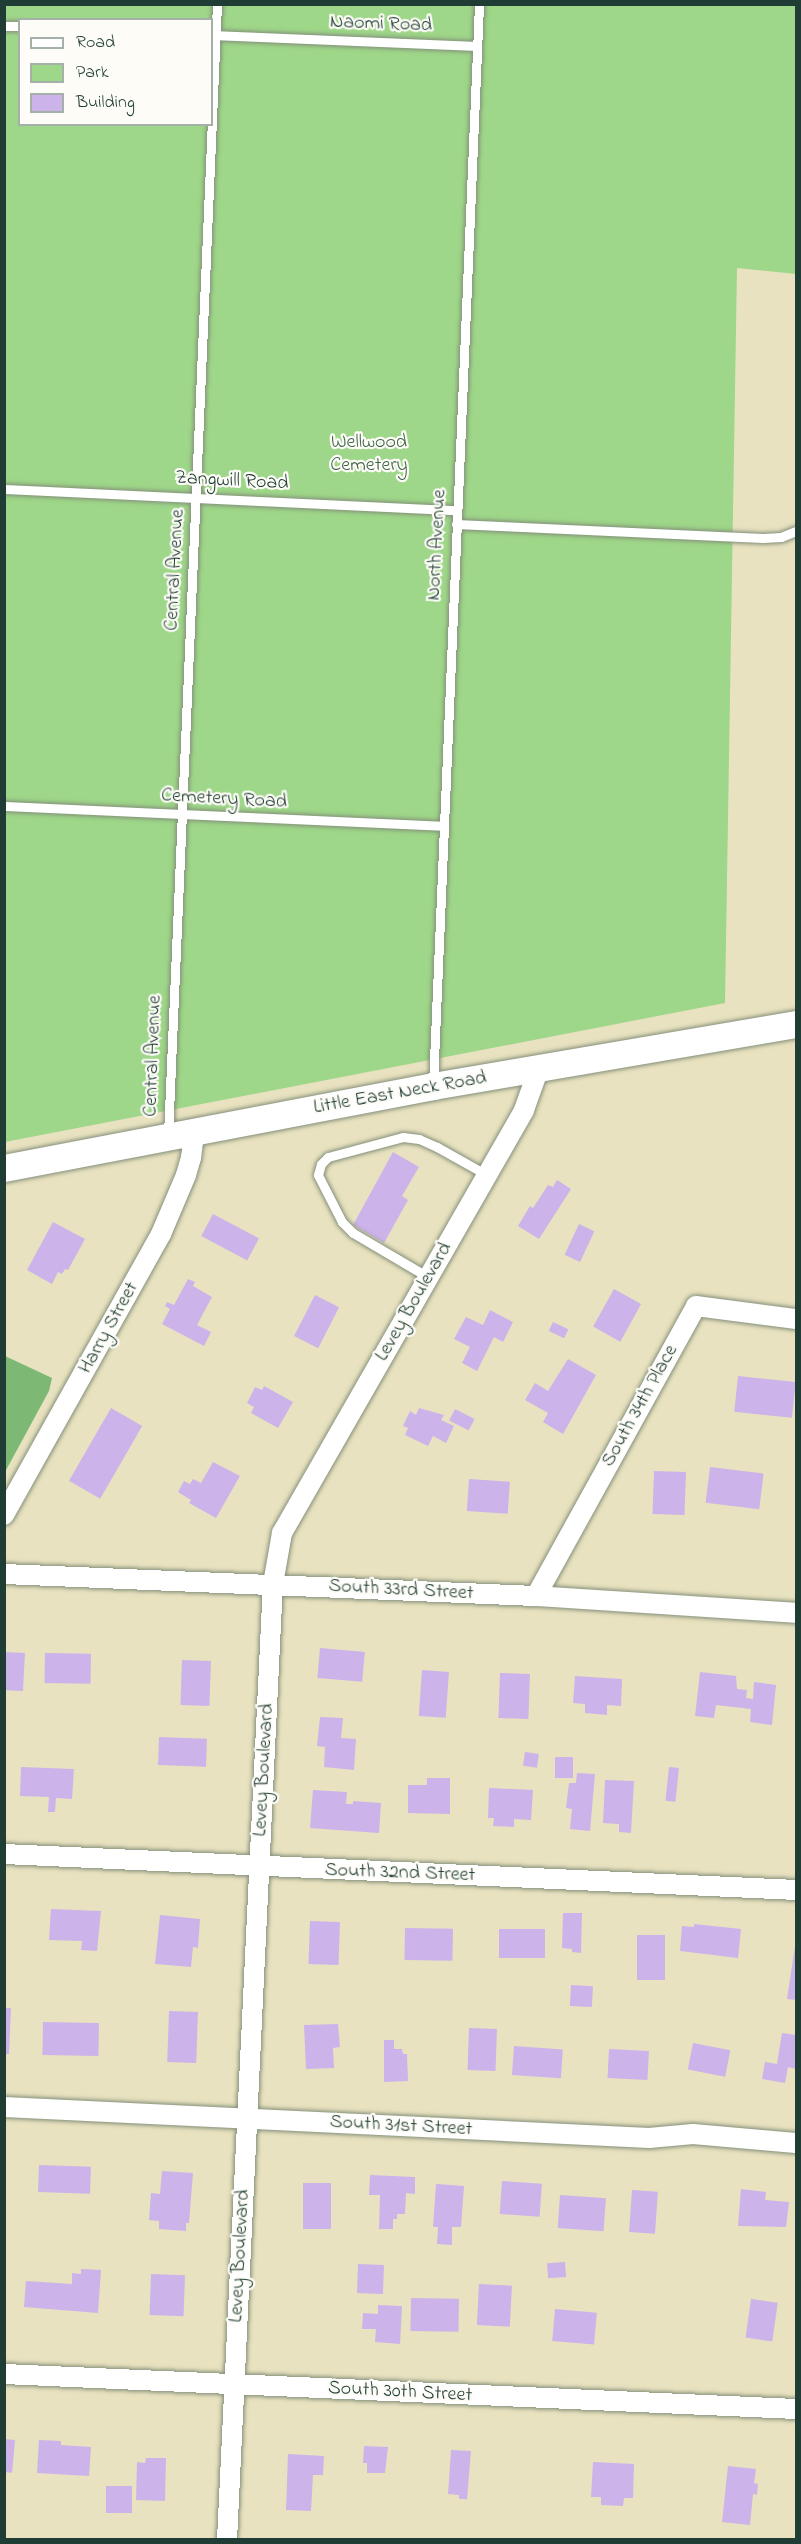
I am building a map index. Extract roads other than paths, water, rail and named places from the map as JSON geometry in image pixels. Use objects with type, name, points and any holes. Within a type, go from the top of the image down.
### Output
[{"type":"main road","name":"Little East Neck Road","points":[[4,1168],[433,1086],[796,1024]]},
{"type":"street","name":"Levey Boulevard","points":[[227,2540],[273,1584],[282,1533],[524,1110],[539,1068]]},
{"type":"street","name":"Harry Street","points":[[4,1515],[161,1234],[191,1158],[181,1135]]},
{"type":"street","name":"South 34th Place","points":[[536,1596],[696,1306],[796,1319]]},
{"type":"street","name":"South 33rd Street","points":[[4,1574],[536,1596],[796,1612]]},
{"type":"street","name":"South 32nd Street","points":[[4,1854],[260,1868],[796,1890]]},
{"type":"street","name":"South 31st Street","points":[[4,2107],[649,2138],[693,2134],[796,2143]]},
{"type":"street","name":"South 30th Street","points":[[4,2374],[796,2409]]},
{"type":"lane","name":"Central Avenue","points":[[213,35],[217,4]]},
{"type":"lane","name":"North Avenue","points":[[433,1086],[478,4]]},
{"type":"lane","name":"Naomi Road","points":[[213,35],[477,46]]},
{"type":"lane","name":"Central Avenue","points":[[181,1135],[182,815],[210,126]]},
{"type":"lane","name":"Zangwill Road","points":[[4,489],[457,510]]},
{"type":"lane","points":[[456,524],[763,538],[781,537],[796,531]]},
{"type":"lane","name":"Cemetery Road","points":[[4,806],[443,826]]},
{"type":"lane","points":[[428,1277],[353,1233],[342,1222],[318,1175],[321,1164],[328,1156],[403,1137],[419,1139],[437,1147],[487,1175]]},
{"type":"park label","name":"Wellwood Cemetery","points":[[369,454]]}]
